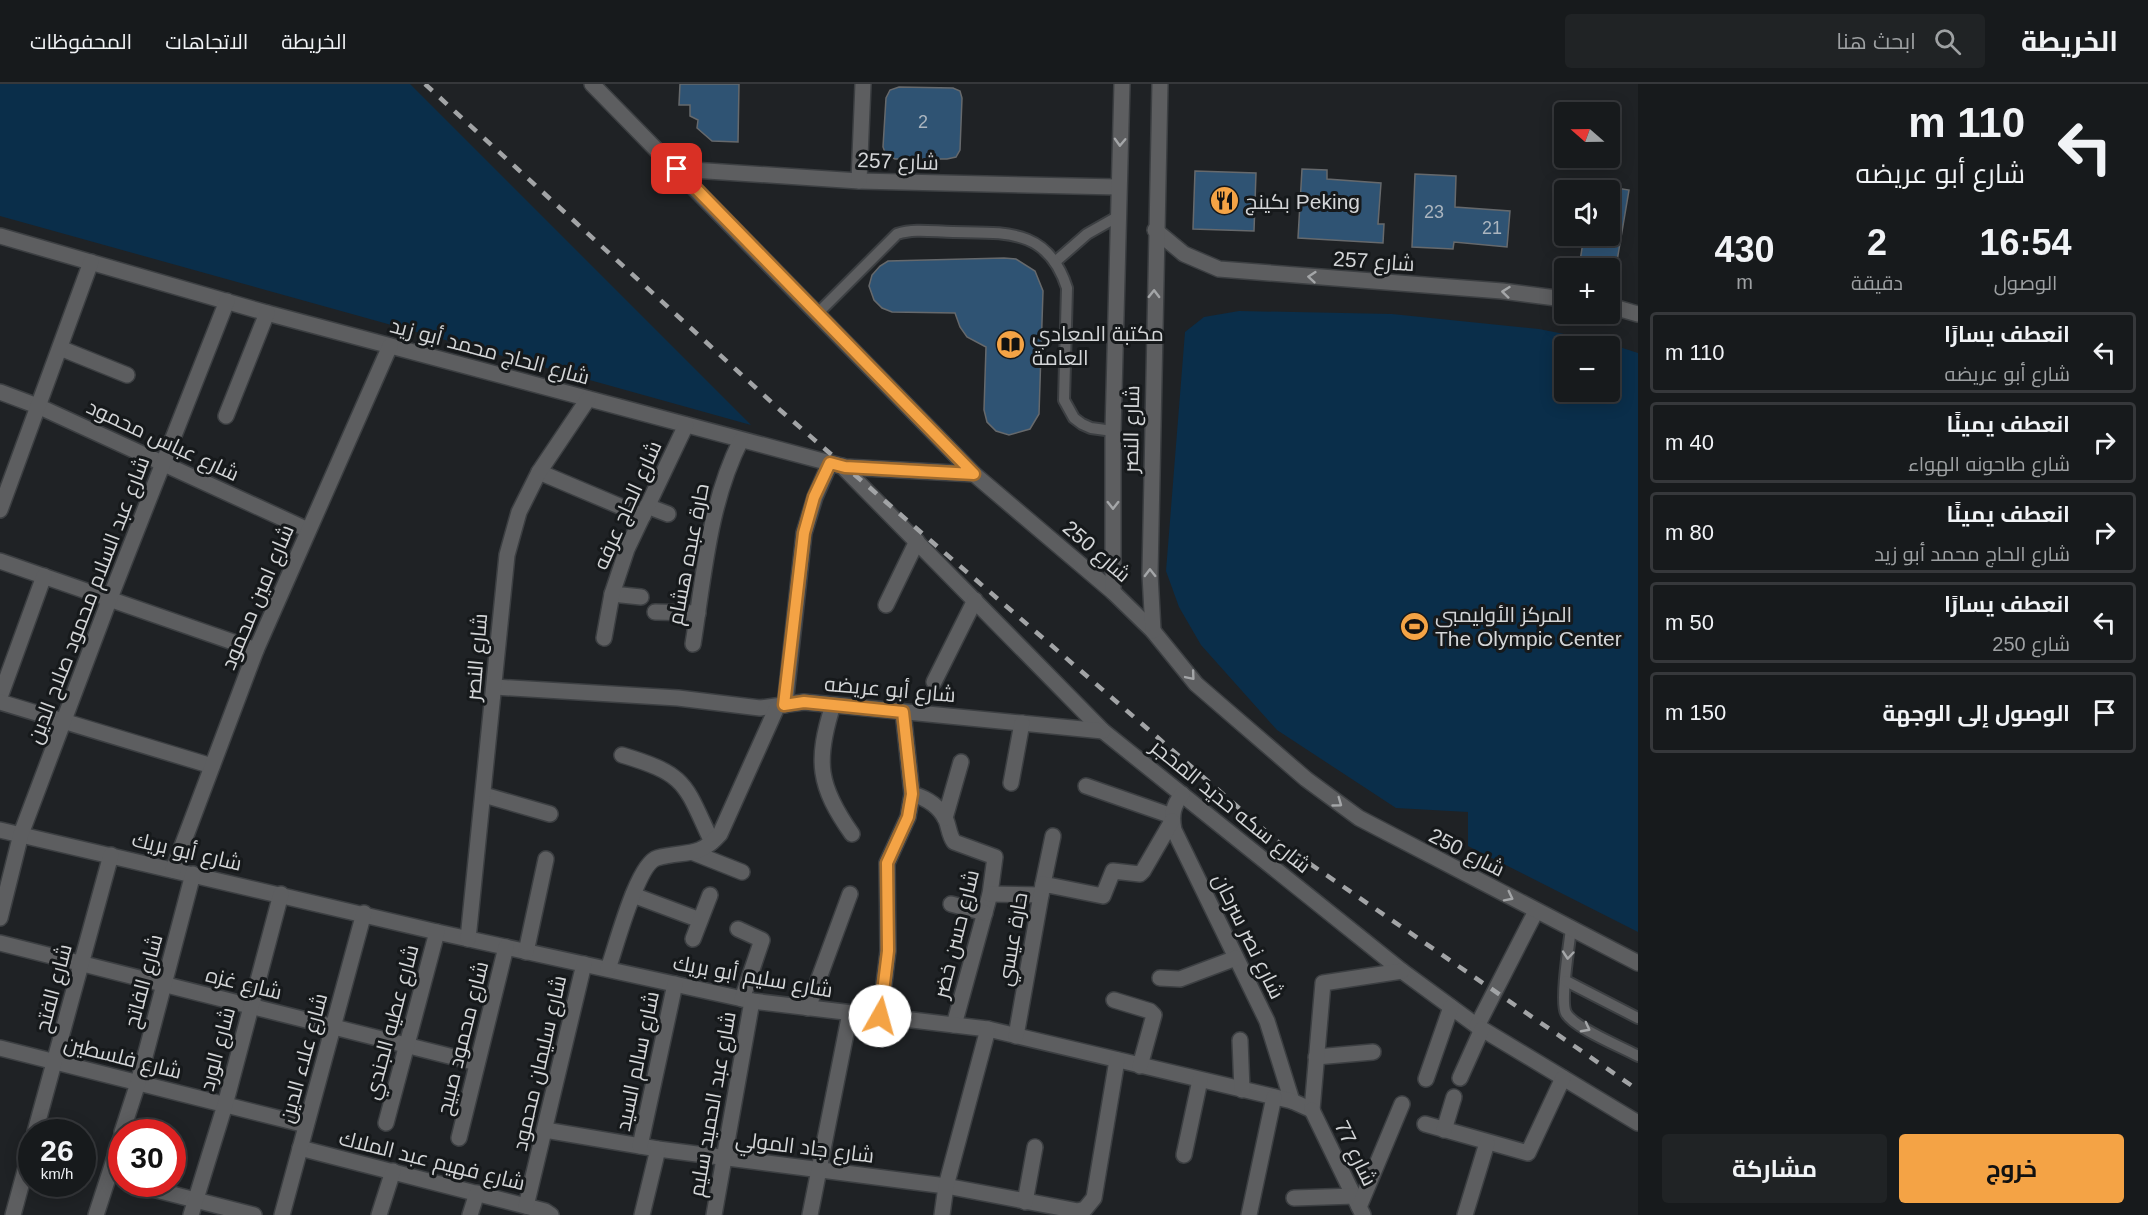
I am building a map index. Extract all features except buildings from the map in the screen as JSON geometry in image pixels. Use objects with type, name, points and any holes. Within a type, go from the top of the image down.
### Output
[{"type":"street","name":"شارع 250","points":[[592,84],[974,474],[1113,592],[1153,631],[1196,684],[1306,779],[1359,818],[1638,963]]},
{"type":"street","points":[[859,181],[863,84]]},
{"type":"street","name":"شارع النصر","points":[[1113,592],[1113,431],[1122,84]]},
{"type":"street","name":"شارع النصر","points":[[1153,631],[1150,574],[1155,231],[1160,84]]},
{"type":"street","name":"شارع 257","points":[[677,169],[859,181],[1118,187]]},
{"type":"street","name":"شارع 257","points":[[1155,231],[1184,254],[1219,269],[1502,291],[1554,298]]},
{"type":"street","name":"شارع الحاج محمد أبو زيد","points":[[0,236],[267,313],[836,465],[974,474]]},
{"type":"street","points":[[0,510],[40,407],[91,262]]},
{"type":"street","name":"شارع عبد السلام محمود صلاح الدين","points":[[0,918],[21,834],[110,598],[227,301]]},
{"type":"street","points":[[1620,309],[1638,314]]},
{"type":"street","points":[[226,416],[267,313]]},
{"type":"street","name":"شارع امين محمود","points":[[173,870],[256,650],[390,346]]},
{"type":"street","points":[[60,348],[127,375]]},
{"type":"street","name":"شارع عباس محمود","points":[[0,392],[40,407],[308,530]]},
{"type":"street","name":"شارع النصر","points":[[468,939],[507,555],[519,512],[539,472],[588,399]]},
{"type":"street","name":"شارع الحاج عرفه","points":[[604,638],[612,594],[627,549],[686,425]]},
{"type":"street","name":"حارة عبده هشام","points":[[693,644],[719,494],[741,440]]},
{"type":"street","points":[[608,969],[633,895],[646,865],[658,858],[694,853],[712,842],[725,824],[781,706],[804,533],[814,497],[836,465]]},
{"type":"street","name":"شارع سكه حديد المحجر","points":[[836,465],[917,541],[1103,731],[1402,971],[1479,1028],[1638,1123]]},
{"type":"street","points":[[539,472],[645,511],[668,514]]},
{"type":"street","points":[[886,606],[917,541]]},
{"type":"street","points":[[0,561],[256,650]]},
{"type":"street","points":[[0,697],[44,576]]},
{"type":"street","points":[[612,594],[641,597]]},
{"type":"street","points":[[934,682],[975,600]]},
{"type":"street","points":[[656,612],[698,614]]},
{"type":"street","name":"شارع أبو عريضه","points":[[495,687],[781,706],[804,702],[1103,731]]},
{"type":"street","points":[[0,702],[212,766]]},
{"type":"street","points":[[833,705],[822,738],[822,773],[832,806],[852,834]]},
{"type":"street","points":[[880,1016],[888,951],[887,863],[908,817],[912,794],[903,712]]},
{"type":"street","points":[[1011,783],[1022,723]]},
{"type":"street","points":[[622,755],[672,773],[683,784],[712,842]]},
{"type":"street","points":[[945,818],[961,762]]},
{"type":"street","points":[[1086,786],[1172,818],[1175,804],[1182,794]]},
{"type":"street","name":"شارع حسن خضر","points":[[912,794],[926,798],[937,807],[945,818],[954,842],[995,857],[990,894],[954,1025]]},
{"type":"street","points":[[484,795],[550,814]]},
{"type":"street","name":"حارة عيسي","points":[[1016,1036],[1042,889],[1103,896],[1113,871],[1140,874],[1143,871],[1172,818]]},
{"type":"street","name":"شارع نصر سرحان","points":[[1172,818],[1266,1021],[1292,1101]]},
{"type":"street","name":"شارع أبو بريك","points":[[0,830],[364,913]]},
{"type":"street","points":[[990,894],[1042,889],[1053,836]]},
{"type":"street","points":[[694,853],[742,872]]},
{"type":"street","name":"شارع الفتح","points":[[38,1119],[111,855]]},
{"type":"street","points":[[526,952],[546,859]]},
{"type":"street","name":"شارع الفاتح","points":[[127,1119],[193,874]]},
{"type":"street","name":"شارع الورد","points":[[191,1215],[225,1105],[281,894]]},
{"type":"street","points":[[808,1008],[850,894]]},
{"type":"street","points":[[633,895],[700,920]]},
{"type":"street","points":[[693,939],[710,895]]},
{"type":"street","points":[[951,904],[985,913]]},
{"type":"street","points":[[1460,1078],[1479,1028],[1536,911]]},
{"type":"street","name":"شارع سليم أبو بريك","points":[[364,913],[468,939],[747,1000],[988,1029],[1292,1101],[1312,1110]]},
{"type":"street","name":"شارع علاء الدين","points":[[282,1215],[364,913]]},
{"type":"street","name":"شارع عبد الحميد سليم","points":[[714,1215],[747,1000],[762,940],[738,929]]},
{"type":"street","name":"شارع عطيه الجندي","points":[[386,1123],[438,932]]},
{"type":"street","name":"شارع غزه","points":[[0,943],[477,1063]]},
{"type":"street","name":"شارع محمود صبيح","points":[[459,1138],[506,947]]},
{"type":"street","points":[[1160,978],[1180,979],[1236,958]]},
{"type":"street","name":"شارع سليمان محمود","points":[[526,1206],[584,964]]},
{"type":"street","points":[[1312,1110],[1322,987],[1326,981],[1402,971]]},
{"type":"street","name":"شارع سالم السيد","points":[[640,1146],[675,984]]},
{"type":"street","points":[[1114,1000],[1154,1015],[1140,1065]]},
{"type":"street","points":[[1426,1079],[1451,1007]]},
{"type":"street","points":[[810,1215],[850,1013]]},
{"type":"street","points":[[942,1215],[946,1186],[988,1029]]},
{"type":"street","points":[[1240,1040],[1242,1090]]},
{"type":"street","name":"شارع فلسطين","points":[[0,1047],[306,1125]]},
{"type":"street","points":[[1316,1057],[1373,1052]]},
{"type":"street","name":"شارع جاد المولي","points":[[545,1130],[658,1149],[946,1186],[1025,1202],[1059,1212],[1085,1209],[1094,1198],[1117,1060]]},
{"type":"street","points":[[1425,1124],[1528,1153],[1563,1078]]},
{"type":"street","points":[[1184,1155],[1200,1080]]},
{"type":"street","points":[[1249,1215],[1274,1097]]},
{"type":"street","points":[[1444,1130],[1454,1097]]},
{"type":"street","points":[[1294,1198],[1359,1206],[1402,1104]]},
{"type":"street","name":"شارع 77","points":[[1312,1110],[1359,1206]]},
{"type":"street","points":[[1465,1215],[1487,1143]]},
{"type":"street","points":[[1025,1202],[1035,1147]]},
{"type":"street","name":"شارع فهيم عبد الملاك","points":[[300,1148],[526,1206],[551,1215]]},
{"type":"street","points":[[642,1215],[658,1149]]},
{"type":"street","points":[[379,1215],[393,1171]]},
{"type":"street","name":"شارع الفاتح","points":[[96,1215],[108,1192]]},
{"type":"street","points":[[470,1215],[477,1193]]},
{"type":"street","points":[[13,1215],[18,1197]]},
{"type":"street","points":[[183,1197],[254,1215]]},
{"type":"lane","points":[[1056,262],[1087,234],[1117,217]]},
{"type":"lane","points":[[818,314],[891,237],[904,231],[1012,234],[1041,247],[1056,262],[1067,288],[1064,400],[1074,417],[1082,424],[1091,428],[1113,431]]},
{"type":"lane","points":[[1570,929],[1564,1008],[1571,1020],[1638,1056]]},
{"type":"lane","points":[[1566,981],[1638,1018]]},
{"type":"shaded area","points":[[0,84],[410,84],[751,425],[0,216]]},
{"type":"shaded area","name":"المركز الأوليمبى The Olympic Center","points":[[1239,311],[1392,314],[1539,329],[1574,336],[1554,336],[1554,402],[1620,402],[1620,347],[1638,353],[1638,932],[1468,846],[1468,812],[1396,808],[1277,730],[1201,645],[1179,607],[1166,571],[1185,332],[1204,317]]},
{"type":"railway","points":[[425,84],[780,410],[1277,841],[1638,1090]]},
{"type":"place","name":"بكينج Peking","points":[[1224,201]]},
{"type":"place","name":"مكتبة المعادي العامة","points":[[1011,345]]},
{"type":"place","name":"المركز الأوليمبى The Olympic Center","points":[[1414,626]]},
{"type":"route","points":[[677,169],[974,474],[845,467],[830,463],[814,497],[804,533],[784,705],[804,702],[903,712],[912,794],[908,817],[887,863],[888,951],[880,1016]]}]
